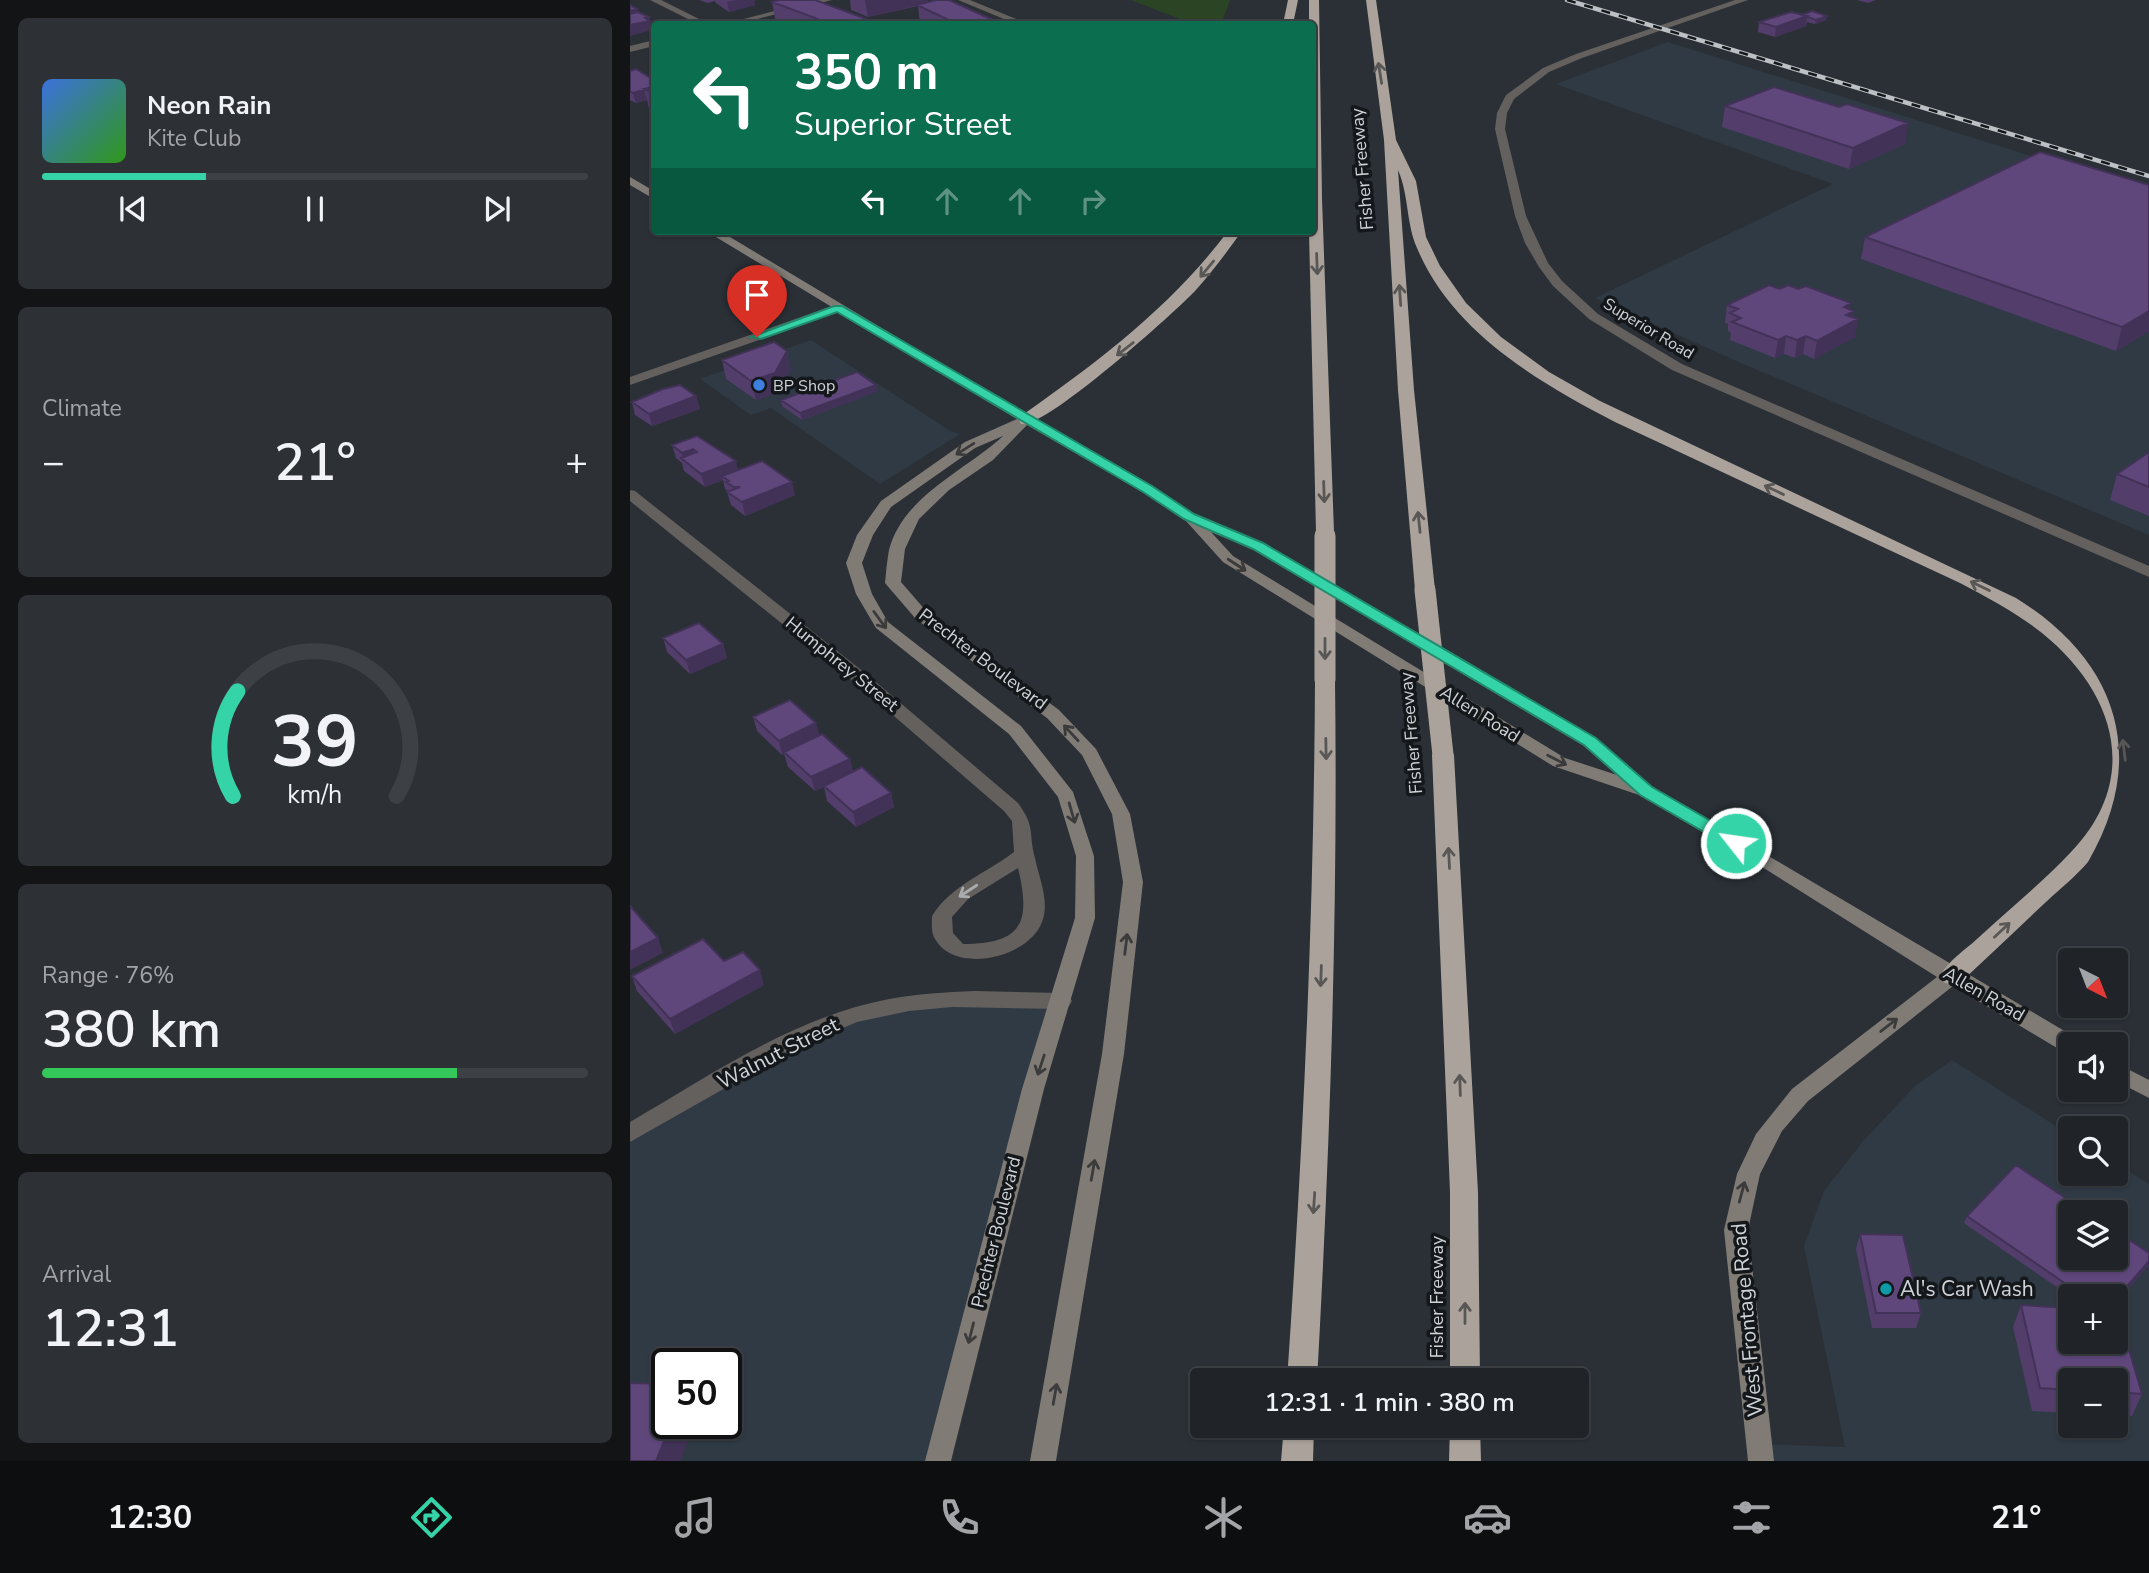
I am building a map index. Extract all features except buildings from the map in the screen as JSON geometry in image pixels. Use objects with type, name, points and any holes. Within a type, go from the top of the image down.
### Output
[{"type":"highway","points":[[1289,21],[1293,0]]},
{"type":"highway","points":[[1314,0],[1314,21]]},
{"type":"highway","name":"Fisher Freeway","points":[[1371,0],[1391,140],[1406,390],[1443,755],[1464,1192],[1465,1368]]},
{"type":"highway","points":[[1391,140],[1410,184],[1418,234],[1435,271],[1467,315],[1498,342],[1535,369],[1628,422],[2006,600],[2066,644],[2104,690],[2113,708],[2126,759],[2124,778],[2115,809],[2080,858],[1952,976]]},
{"type":"highway","points":[[1303,1368],[1316,1153],[1326,812],[1325,532],[1316,232]]},
{"type":"highway","points":[[1027,420],[1141,337],[1194,284],[1231,235]]},
{"type":"highway","points":[[1297,1461],[1298,1438]]},
{"type":"highway","points":[[1465,1438],[1465,1461]]},
{"type":"main road","points":[[630,180],[649,187]]},
{"type":"main road","name":"Allen Road","points":[[719,235],[1027,420],[1148,489],[1189,517],[1258,546],[1590,742],[1646,791],[2058,1038]]},
{"type":"main road","name":"Prechter Boulevard","points":[[944,1460],[1033,1089],[1086,918],[1084,856],[1067,796],[1015,730],[881,625],[864,594],[854,563],[865,535],[886,504],[970,445],[1027,420]]},
{"type":"main road","name":"Prechter Boulevard","points":[[1027,420],[988,457],[944,487],[913,517],[897,549],[893,583],[921,615],[1054,713],[1090,753],[1121,814],[1133,882],[1113,1054],[1043,1461]]},
{"type":"main road","name":"Allen Road","points":[[1189,517],[1228,559],[1559,762],[1646,791]]},
{"type":"main road","name":"West Frontage Road","points":[[1760,1461],[1736,1230],[1739,1202],[1749,1167],[1761,1143],[1781,1114],[1800,1095],[1952,976]]},
{"type":"main road","points":[[2128,1078],[2149,1090]]},
{"type":"street","points":[[654,0],[698,21]]},
{"type":"street","points":[[741,21],[828,0]]},
{"type":"street","points":[[962,0],[1015,21]]},
{"type":"street","name":"Superior Road","points":[[1744,0],[1562,62],[1531,79],[1510,97],[1502,113],[1500,129],[1526,231],[1542,264],[1567,292],[1591,313],[1627,339],[1676,367],[2149,572]]},
{"type":"street","points":[[630,49],[651,44]]},
{"type":"street","points":[[630,381],[838,308]]},
{"type":"street","name":"Humphrey Street","points":[[630,494],[864,681],[1011,807],[1021,821],[1024,854],[1035,898],[1033,920],[1014,941],[990,951],[958,951],[943,935],[942,916],[961,894],[998,874],[1024,854]]},
{"type":"street","name":"Walnut Street","points":[[630,1133],[772,1052],[808,1033],[842,1020],[884,1008],[926,1001],[1004,998],[1062,1000]]},
{"type":"shaded area","points":[[1668,42],[2149,193],[2149,535],[1741,363],[1595,298],[1833,184],[1556,84]]},
{"type":"shaded area","points":[[811,340],[950,431],[960,434],[880,484],[771,408],[751,415],[700,379]]},
{"type":"shaded area","points":[[1062,1001],[938,1461],[630,1461],[630,1133],[760,1059],[884,1008]]},
{"type":"shaded area","points":[[1952,1060],[2058,1127],[2058,1186],[2128,1186],[2128,1171],[2149,1184],[2149,1461],[1761,1461],[1759,1444],[1845,1447],[1804,1246],[1824,1191],[1864,1140],[1915,1086]]},
{"type":"green space","points":[[1131,0],[1230,0],[1222,21],[1185,21]]},
{"type":"railway","points":[[1567,0],[2149,176]]},
{"type":"place","name":"BP Shop","points":[[759,385]]},
{"type":"place","name":"Al's Car Wash","points":[[1886,1289]]},
{"type":"route","points":[[757,337],[838,308],[1148,489],[1189,517],[1258,546],[1590,742],[1646,791],[1736,843]]}]
